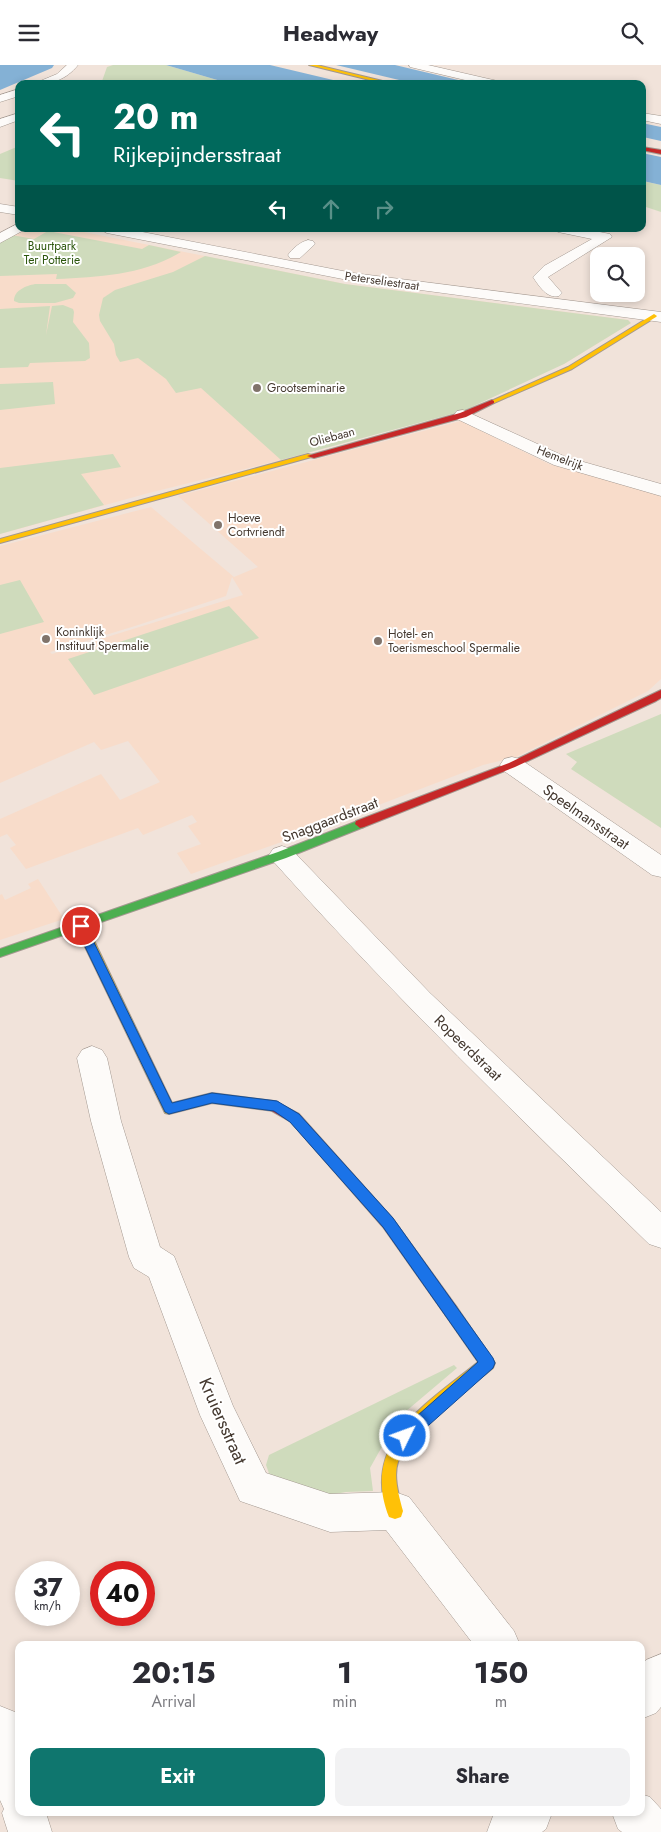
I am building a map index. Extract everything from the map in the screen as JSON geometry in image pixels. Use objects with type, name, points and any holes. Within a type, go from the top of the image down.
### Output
[{"type":"street","points":[[63,80],[73,65]]},
{"type":"street","points":[[414,65],[480,80]]},
{"type":"street","points":[[306,66],[358,80]]},
{"type":"street","points":[[306,66],[374,80]]},
{"type":"street","points":[[0,99],[15,93]]},
{"type":"street","points":[[0,123],[15,117]]},
{"type":"street","points":[[646,117],[661,121]]},
{"type":"street","points":[[646,144],[661,147]]},
{"type":"street","points":[[646,149],[661,152]]},
{"type":"street","points":[[0,208],[15,210]]},
{"type":"street","points":[[0,239],[15,230]]},
{"type":"street","name":"Peterseliestraat","points":[[121,232],[188,246],[295,255],[353,277],[544,304],[657,317]]},
{"type":"street","points":[[554,293],[540,277],[549,269],[605,237],[579,232]]},
{"type":"street","points":[[188,246],[205,234]]},
{"type":"street","points":[[280,248],[295,255]]},
{"type":"street","name":"Oliebaan","points":[[0,541],[463,415],[570,368],[657,317]]},
{"type":"street","name":"Hemelrijk","points":[[463,415],[560,461],[661,490]]},
{"type":"street","name":"Snaggaardstraat","points":[[0,953],[282,855],[512,765],[653,699],[661,693]]},
{"type":"street","name":"Speelmansstraat","points":[[512,765],[661,868]]},
{"type":"street","name":"Ropeerdstraat","points":[[282,855],[339,920],[455,1037],[661,1233]]},
{"type":"street","points":[[81,926],[169,1109],[212,1098],[277,1106],[295,1118],[388,1223],[488,1363],[405,1436],[391,1460],[388,1482],[395,1511],[497,1641]]},
{"type":"street","name":"Kruiersstraat","points":[[92,1058],[106,1121],[146,1257],[162,1267],[218,1415],[253,1488],[330,1513],[395,1511]]},
{"type":"street","points":[[645,1693],[661,1675]]},
{"type":"street","points":[[0,1727],[15,1779]]},
{"type":"street","points":[[25,1816],[30,1832]]},
{"type":"street","points":[[509,1832],[527,1816]]},
{"type":"street","points":[[637,1816],[653,1832]]},
{"type":"shaded area","name":"Grootseminarie","points":[[15,231],[84,232],[345,284],[628,320],[631,323],[564,364],[281,460],[145,494],[0,534],[0,237]]},
{"type":"shaded area","name":"Hotel- en Toerismeschool Spermalie","points":[[461,421],[549,464],[661,494],[661,679],[648,691],[516,757],[483,765],[290,839],[191,874],[177,853],[201,844],[188,826],[197,822],[192,815],[143,835],[138,828],[26,869],[10,848],[16,845],[7,834],[0,837],[0,819],[101,774],[120,800],[160,782],[128,741],[101,750],[94,742],[0,783],[0,546],[151,507],[234,577],[258,567],[178,496]],"holes":[[[232,577],[243,595],[52,654],[50,652],[226,596]]]},
{"type":"shaded area","points":[[38,879],[64,919],[0,940],[0,895],[2,894],[5,900],[31,888],[28,884]]},
{"type":"green space","points":[[113,65],[166,65],[217,80],[102,80],[107,67]]},
{"type":"green space","points":[[15,148],[15,180],[0,178],[0,154]]},
{"type":"green space","points":[[646,182],[661,185],[661,212],[646,207]]},
{"type":"green space","name":"Buurtpark Ter Potterie","points":[[46,232],[53,232],[142,249],[149,245],[181,252],[152,266],[105,276],[56,279],[57,274],[0,276],[0,233],[34,239]]},
{"type":"green space","points":[[205,256],[345,284],[628,320],[631,323],[564,364],[463,411],[281,460],[201,388],[176,393],[166,379],[138,358],[120,362],[116,355],[114,344],[100,321],[99,315],[103,298],[115,290],[173,272]]},
{"type":"green space","points":[[35,284],[66,284],[76,293],[73,298],[55,303],[19,303],[14,301],[18,291]]},
{"type":"green space","points":[[63,305],[73,309],[73,322],[89,343],[90,358],[85,361],[30,363],[28,367],[0,368],[0,309],[50,306],[46,335],[52,306]]},
{"type":"green space","points":[[53,382],[55,404],[0,410],[0,384]]},
{"type":"green space","points":[[113,454],[121,467],[81,474],[104,505],[0,534],[0,468]]},
{"type":"green space","points":[[20,580],[44,622],[0,634],[0,585]]},
{"type":"green space","points":[[229,606],[259,638],[94,695],[68,659]]},
{"type":"green space","points":[[661,714],[661,828],[571,769],[577,762],[566,754]]},
{"type":"green space","points":[[454,1365],[457,1368],[398,1418],[370,1468],[373,1491],[346,1492],[319,1497],[270,1476],[266,1465],[269,1455]]},
{"type":"water","points":[[0,65],[54,65],[52,68],[24,80],[15,80],[15,84],[0,90]]},
{"type":"water","points":[[166,65],[270,65],[333,80],[217,80]]},
{"type":"water","points":[[336,65],[395,65],[458,80],[399,80]]},
{"type":"water","points":[[646,124],[661,127],[661,141],[646,138]]},
{"type":"water","points":[[646,154],[661,157],[661,185],[646,182]]},
{"type":"traffic: fast","points":[[0,953],[282,855],[360,824]]},
{"type":"traffic: slow","points":[[311,65],[376,80]]},
{"type":"traffic: slow","points":[[492,402],[570,368],[654,316]]},
{"type":"traffic: slow","points":[[0,541],[311,456]]},
{"type":"traffic: slow","points":[[81,926],[169,1109],[212,1098],[274,1106]]},
{"type":"traffic: slow","points":[[395,1511],[389,1474],[391,1461],[397,1448],[419,1421],[488,1363],[451,1311]]},
{"type":"traffic: jam","points":[[646,149],[661,152]]},
{"type":"traffic: jam","points":[[311,456],[463,415],[492,402]]},
{"type":"traffic: jam","points":[[360,824],[512,765],[653,699],[661,693]]},
{"type":"traffic: jam","points":[[274,1106],[295,1118],[388,1223],[451,1311]]},
{"type":"place","name":"Grootseminarie","points":[[257,388]]},
{"type":"place","name":"Hoeve Cortvriendt","points":[[218,525]]},
{"type":"place","name":"Koninklijk Instituut Spermalie","points":[[46,639]]},
{"type":"place","name":"Hotel- en Toerismeschool Spermalie","points":[[378,641]]},
{"type":"route","points":[[81,926],[169,1109],[212,1098],[277,1106],[295,1118],[388,1223],[488,1363],[405,1436]]}]
